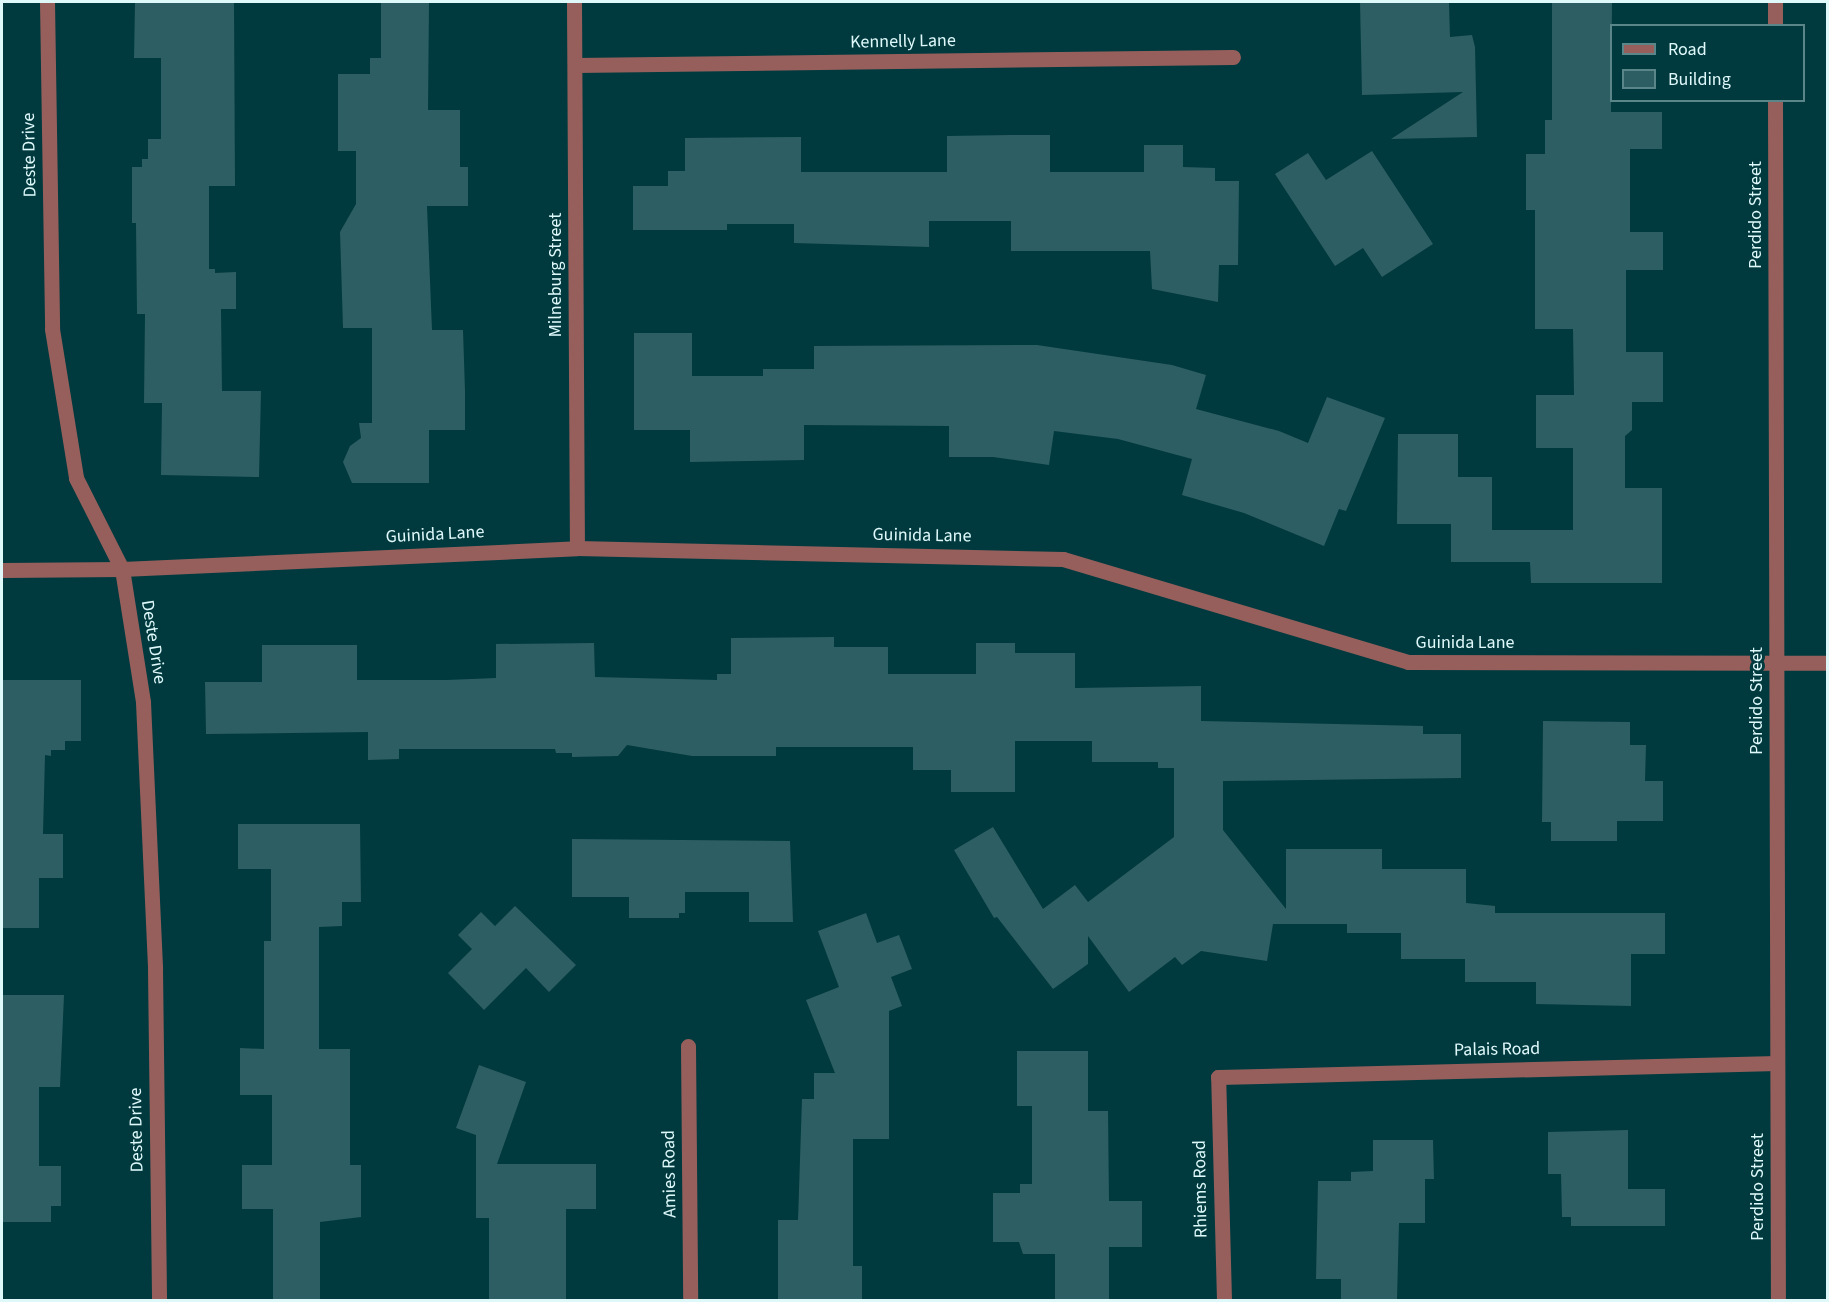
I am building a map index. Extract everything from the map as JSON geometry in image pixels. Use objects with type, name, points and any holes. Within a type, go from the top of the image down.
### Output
[{"type":"street","name":"Deste Drive","points":[[47,2],[52,329],[76,478],[122,569],[143,702],[155,969],[159,1300]]},
{"type":"street","name":"Milneburg Street","points":[[574,2],[577,548]]},
{"type":"street","points":[[1775,2],[1775,24]]},
{"type":"street","name":"Kennelly Lane","points":[[575,65],[1233,57]]},
{"type":"street","name":"Perdido Street","points":[[1775,102],[1778,1300]]},
{"type":"street","name":"Guinida Lane","points":[[2,570],[122,569],[577,548],[1063,559],[1408,662],[1827,663]]},
{"type":"street","name":"Amies Road","points":[[688,1047],[690,1300]]},
{"type":"street","name":"Palais Road","points":[[1218,1077],[1778,1063]]},
{"type":"street","name":"Rhiems Road","points":[[1218,1077],[1224,1300]]},
{"type":"building","points":[[135,2],[234,2],[235,186],[209,186],[209,269],[215,269],[215,273],[236,272],[236,309],[221,309],[222,391],[261,391],[259,477],[161,475],[162,403],[144,403],[145,314],[137,314],[136,223],[132,223],[132,167],[142,167],[142,159],[148,159],[148,139],[161,139],[161,58],[134,58]]},
{"type":"building","points":[[381,2],[429,2],[428,110],[460,110],[460,167],[468,167],[468,206],[427,206],[432,330],[463,330],[465,391],[465,430],[429,430],[429,483],[352,483],[343,462],[350,446],[361,438],[359,423],[372,423],[372,328],[343,328],[340,232],[356,204],[356,151],[338,151],[338,74],[370,74],[370,58],[381,58]]},
{"type":"building","points":[[1360,2],[1449,2],[1450,37],[1472,35],[1475,47],[1477,137],[1391,139],[1463,92],[1362,95]]},
{"type":"building","points":[[1552,2],[1612,2],[1611,112],[1662,112],[1662,149],[1630,149],[1630,232],[1663,232],[1663,270],[1626,270],[1626,352],[1663,352],[1663,402],[1632,402],[1632,430],[1625,436],[1625,488],[1662,488],[1662,583],[1531,583],[1530,562],[1451,562],[1451,524],[1397,524],[1398,434],[1458,434],[1458,477],[1492,477],[1492,530],[1573,530],[1573,448],[1536,448],[1536,395],[1574,395],[1573,329],[1535,329],[1535,210],[1526,210],[1526,154],[1545,154],[1545,120],[1552,120]]},
{"type":"building","points":[[1050,135],[1050,172],[1144,172],[1144,145],[1183,145],[1183,167],[1215,168],[1215,181],[1239,181],[1238,265],[1219,265],[1218,302],[1152,289],[1150,251],[1011,251],[1011,221],[929,221],[929,247],[794,243],[794,224],[727,224],[727,230],[633,230],[633,186],[668,186],[668,171],[685,171],[685,138],[801,137],[801,172],[947,172],[947,136]]},
{"type":"building","points":[[1372,151],[1433,244],[1382,277],[1363,248],[1335,266],[1275,174],[1308,153],[1326,180]]},
{"type":"building","points":[[634,333],[692,333],[692,376],[763,376],[763,369],[814,369],[814,346],[1037,345],[1172,365],[1206,375],[1196,409],[1279,431],[1308,443],[1327,397],[1385,418],[1346,511],[1339,509],[1324,546],[1244,513],[1182,495],[1192,459],[1118,439],[1054,431],[1049,465],[993,457],[949,457],[949,426],[804,425],[804,460],[690,462],[690,430],[634,430]]},
{"type":"building","points":[[834,637],[834,647],[888,647],[888,674],[976,674],[976,643],[1015,643],[1015,653],[1075,653],[1075,688],[1201,686],[1201,721],[1423,726],[1423,734],[1461,734],[1461,778],[1223,781],[1223,830],[1286,909],[1286,849],[1382,849],[1382,869],[1466,869],[1466,903],[1495,906],[1495,913],[1665,913],[1665,954],[1631,954],[1631,1006],[1536,1004],[1536,982],[1465,982],[1465,959],[1401,959],[1401,933],[1347,933],[1347,924],[1273,924],[1267,961],[1201,951],[1182,965],[1175,957],[1129,992],[1088,936],[1088,964],[1053,989],[997,917],[994,918],[954,850],[993,827],[1043,909],[1075,885],[1088,902],[1174,837],[1174,768],[1158,768],[1158,762],[1092,762],[1092,741],[1015,741],[1015,792],[951,792],[951,770],[913,770],[913,747],[776,747],[776,756],[692,756],[627,745],[618,756],[572,757],[572,753],[556,753],[555,749],[399,749],[399,759],[368,760],[368,732],[206,734],[205,682],[262,682],[262,645],[357,645],[357,680],[496,678],[496,644],[594,643],[595,677],[717,680],[717,674],[731,674],[731,638]]},
{"type":"building","points":[[2,680],[81,680],[81,741],[65,741],[65,750],[51,750],[51,756],[45,755],[43,834],[63,834],[63,878],[39,878],[39,928],[2,928]]},
{"type":"building","points":[[1543,721],[1630,722],[1630,745],[1646,745],[1645,781],[1663,781],[1663,821],[1617,821],[1617,841],[1551,841],[1551,822],[1542,822]]},
{"type":"building","points":[[238,824],[360,824],[361,902],[342,902],[342,926],[319,927],[319,1049],[350,1049],[350,1165],[361,1165],[361,1217],[320,1222],[320,1300],[273,1300],[273,1209],[242,1209],[242,1165],[272,1165],[272,1095],[240,1095],[240,1048],[264,1049],[264,941],[271,941],[271,869],[238,869]]},
{"type":"building","points":[[572,839],[790,841],[793,922],[749,922],[749,892],[685,892],[685,913],[679,913],[679,918],[629,918],[629,897],[572,897]]},
{"type":"building","points":[[515,906],[576,965],[549,992],[526,968],[484,1010],[448,973],[472,949],[458,935],[481,912],[495,926]]},
{"type":"building","points":[[866,913],[877,943],[899,935],[912,969],[891,977],[902,1006],[889,1011],[889,1139],[853,1139],[853,1266],[862,1266],[862,1300],[778,1300],[778,1220],[798,1220],[802,1099],[814,1099],[814,1073],[835,1073],[806,1000],[839,987],[818,931]]},
{"type":"building","points":[[2,995],[64,995],[60,1087],[39,1087],[39,1166],[61,1166],[61,1206],[51,1206],[51,1222],[2,1222]]},
{"type":"building","points":[[1017,1051],[1088,1051],[1088,1111],[1108,1111],[1109,1201],[1142,1201],[1142,1247],[1109,1247],[1109,1300],[1055,1300],[1055,1254],[1023,1254],[1019,1242],[993,1242],[993,1193],[1020,1193],[1020,1184],[1032,1184],[1032,1106],[1017,1106]]},
{"type":"building","points":[[479,1065],[526,1082],[497,1164],[596,1164],[596,1209],[566,1209],[566,1300],[489,1300],[489,1218],[476,1218],[476,1135],[456,1128]]},
{"type":"building","points":[[1628,1130],[1628,1189],[1665,1189],[1665,1226],[1571,1226],[1571,1217],[1562,1217],[1561,1174],[1548,1174],[1548,1132]]},
{"type":"building","points":[[1373,1140],[1433,1140],[1434,1179],[1425,1179],[1425,1223],[1399,1223],[1397,1300],[1341,1300],[1341,1279],[1316,1279],[1318,1181],[1351,1181],[1351,1172],[1373,1171]]}]
